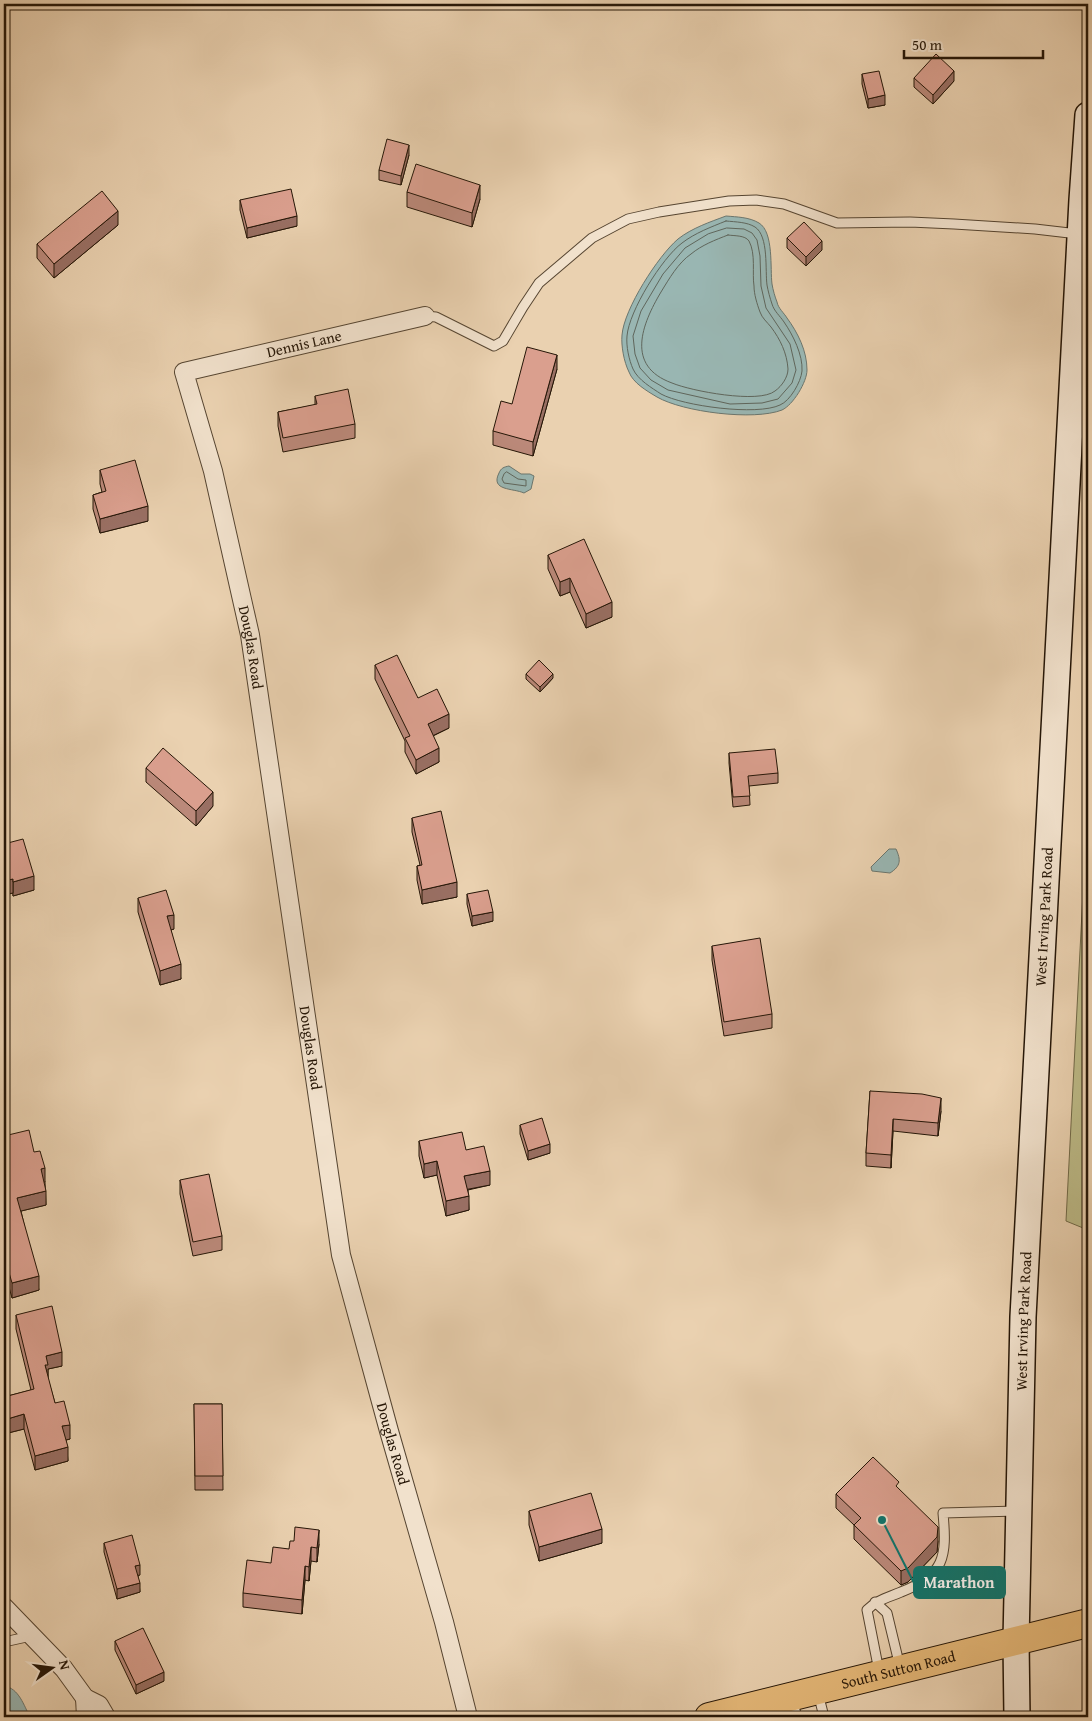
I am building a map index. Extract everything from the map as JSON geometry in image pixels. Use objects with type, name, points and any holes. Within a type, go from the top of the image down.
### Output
[{"type":"main road","name":"West Irving Park Road","points":[[1017,1717],[1016,1641],[1023,1317],[1082,314],[1080,234],[1088,115]]},
{"type":"main road","name":"South Sutton Road","points":[[709,1717],[794,1707],[818,1691],[1088,1623]]},
{"type":"street","name":"Dennis Lane","points":[[184,372],[425,316]]},
{"type":"street","name":"Douglas Road","points":[[184,372],[213,471],[250,634],[342,1255],[389,1430],[444,1622],[468,1717]]},
{"type":"street","points":[[4,1607],[64,1669],[85,1698],[99,1705],[106,1717]]},
{"type":"street","points":[[85,1698],[86,1717]]},
{"type":"lane","points":[[425,316],[436,317],[494,346],[503,341],[539,284],[592,238],[628,219],[729,201],[756,200],[784,204],[837,223],[910,222],[1035,229],[1080,234]]},
{"type":"lane","points":[[891,1672],[867,1610],[875,1602],[916,1586],[932,1576],[941,1562],[946,1542],[943,1513],[1019,1511]]},
{"type":"lane","points":[[875,1602],[888,1613],[891,1672]]},
{"type":"lane","points":[[4,1642],[31,1636]]},
{"type":"lane","points":[[818,1691],[824,1717]]},
{"type":"shaded area","points":[[1088,796],[1088,1230],[1066,1221]]},
{"type":"water","points":[[726,216],[751,220],[759,223],[764,228],[769,242],[772,284],[776,298],[804,349],[807,363],[805,381],[799,393],[782,410],[754,415],[737,415],[684,407],[653,395],[637,383],[631,376],[624,359],[622,335],[624,324],[635,298],[652,270],[670,247],[683,235],[695,228]]},
{"type":"water","points":[[509,466],[521,474],[534,476],[531,489],[524,493],[500,486],[497,479],[499,473],[503,468]]},
{"type":"water","points":[[889,849],[896,849],[898,853],[899,862],[896,868],[890,873],[872,871],[871,867]]},
{"type":"water","points":[[4,1686],[14,1690],[30,1717],[4,1717]]},
{"type":"building","points":[[936,54],[954,71],[933,95],[914,78]]},
{"type":"building","points":[[879,71],[885,95],[868,99],[862,74]]},
{"type":"building","points":[[387,139],[409,145],[401,176],[379,170]]},
{"type":"building","points":[[416,164],[480,185],[472,213],[407,192]]},
{"type":"building","points":[[291,189],[297,216],[247,228],[240,200]]},
{"type":"building","points":[[102,191],[118,211],[54,264],[37,244]]},
{"type":"building","points":[[804,222],[822,241],[806,257],[787,238]]},
{"type":"building","points":[[527,347],[557,355],[533,442],[493,431],[501,401],[512,404]]},
{"type":"building","points":[[348,389],[355,424],[283,438],[278,412],[317,404],[315,396]]},
{"type":"building","points":[[135,460],[148,506],[100,519],[93,495],[106,491],[100,470]]},
{"type":"building","points":[[584,539],[612,602],[586,614],[570,578],[560,582],[548,555]]},
{"type":"building","points":[[397,655],[418,698],[437,689],[449,714],[428,724],[439,748],[416,760],[405,738],[410,736],[375,665]]},
{"type":"building","points":[[539,660],[553,674],[540,687],[526,674]]},
{"type":"building","points":[[163,748],[213,792],[196,811],[146,768]]},
{"type":"building","points":[[775,749],[778,773],[748,776],[750,796],[733,797],[729,753]]},
{"type":"building","points":[[441,811],[457,882],[422,890],[417,866],[422,865],[412,818]]},
{"type":"building","points":[[23,839],[34,876],[13,882],[13,879],[4,881],[4,852],[6,851],[4,844]]},
{"type":"building","points":[[166,890],[174,915],[167,916],[181,964],[160,971],[138,898]]},
{"type":"building","points":[[488,890],[493,912],[472,916],[467,894]]},
{"type":"building","points":[[760,938],[772,1014],[724,1022],[712,946]]},
{"type":"building","points":[[870,1091],[922,1094],[941,1098],[938,1123],[893,1119],[891,1155],[866,1153]]},
{"type":"building","points":[[542,1118],[550,1144],[528,1151],[520,1125]]},
{"type":"building","points":[[29,1130],[34,1152],[40,1151],[45,1168],[41,1169],[46,1191],[17,1198],[39,1276],[12,1283],[4,1255],[4,1136]]},
{"type":"building","points":[[462,1132],[466,1150],[484,1146],[490,1171],[464,1176],[469,1196],[446,1201],[437,1161],[424,1164],[419,1141]]},
{"type":"building","points":[[209,1174],[222,1236],[193,1242],[180,1180]]},
{"type":"building","points":[[52,1306],[62,1352],[46,1356],[48,1365],[45,1365],[55,1403],[64,1401],[70,1425],[62,1426],[68,1447],[35,1456],[24,1414],[4,1420],[4,1397],[34,1389],[16,1315]]},
{"type":"building","points":[[194,1404],[222,1404],[223,1476],[195,1476]]},
{"type":"building","points":[[873,1457],[899,1482],[896,1486],[938,1527],[937,1537],[908,1568],[901,1571],[854,1525],[861,1518],[836,1494]]},
{"type":"building","points":[[591,1493],[602,1529],[539,1547],[529,1511]]},
{"type":"building","points":[[295,1527],[319,1530],[317,1548],[311,1547],[309,1567],[305,1566],[302,1600],[243,1593],[247,1560],[271,1563],[273,1547],[289,1549],[290,1541],[294,1541]]},
{"type":"building","points":[[132,1535],[140,1565],[135,1566],[140,1583],[117,1589],[104,1543]]},
{"type":"building","points":[[143,1628],[164,1672],[136,1685],[115,1641]]},
{"type":"place","name":"Marathon","points":[[882,1520]]}]
